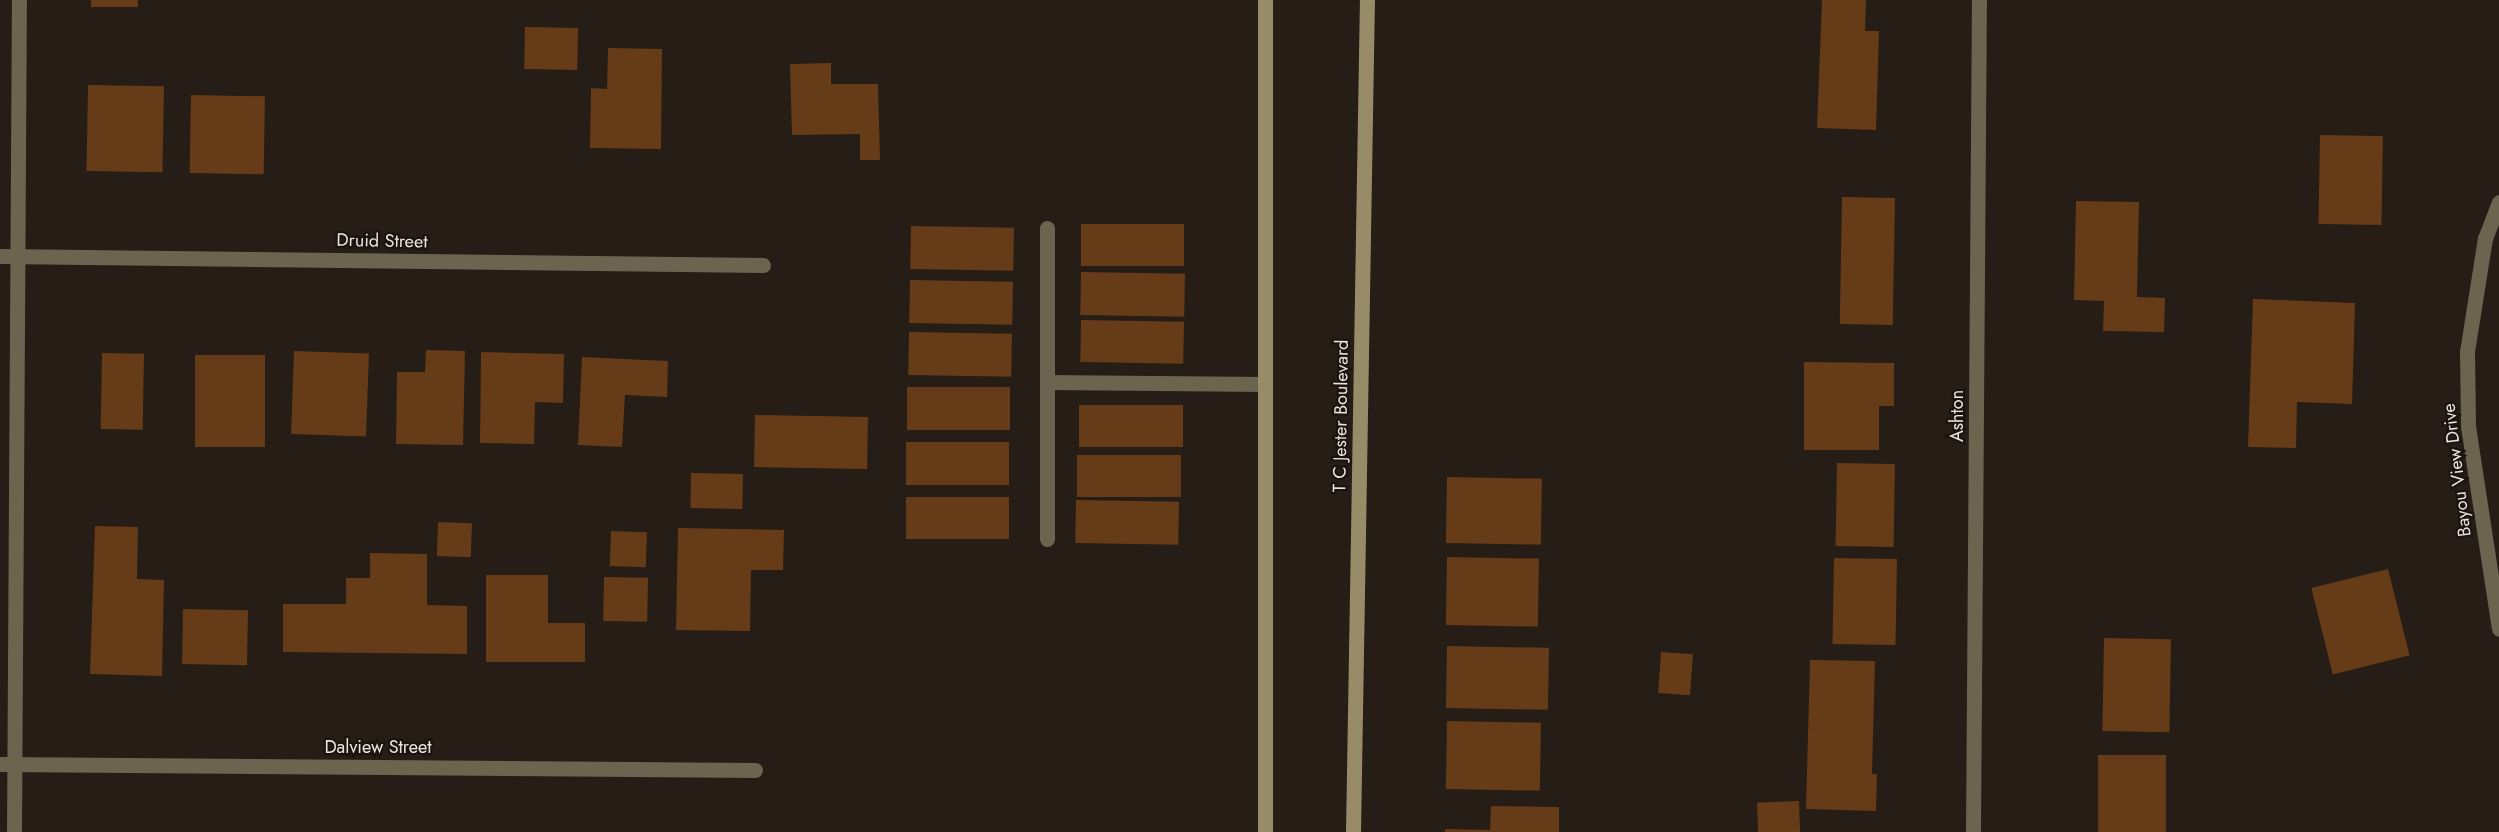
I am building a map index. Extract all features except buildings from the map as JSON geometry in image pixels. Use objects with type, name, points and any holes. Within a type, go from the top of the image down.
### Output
[{"type":"main road","points":[[1265,0],[1265,832]]},
{"type":"main road","name":"T C Jester Boulevard","points":[[1353,832],[1367,0]]},
{"type":"street","points":[[14,832],[7,764],[18,257],[19,0]]},
{"type":"street","name":"Ashton","points":[[1973,832],[1979,0]]},
{"type":"street","name":"Bayou View Drive","points":[[2499,202],[2485,238],[2467,352],[2468,426],[2499,629]]},
{"type":"street","points":[[1047,228],[1047,539]]},
{"type":"street","name":"Druid Street","points":[[0,256],[763,266]]},
{"type":"street","points":[[1047,382],[1265,384]]},
{"type":"street","name":"Dalview Street","points":[[7,764],[755,770]]}]
